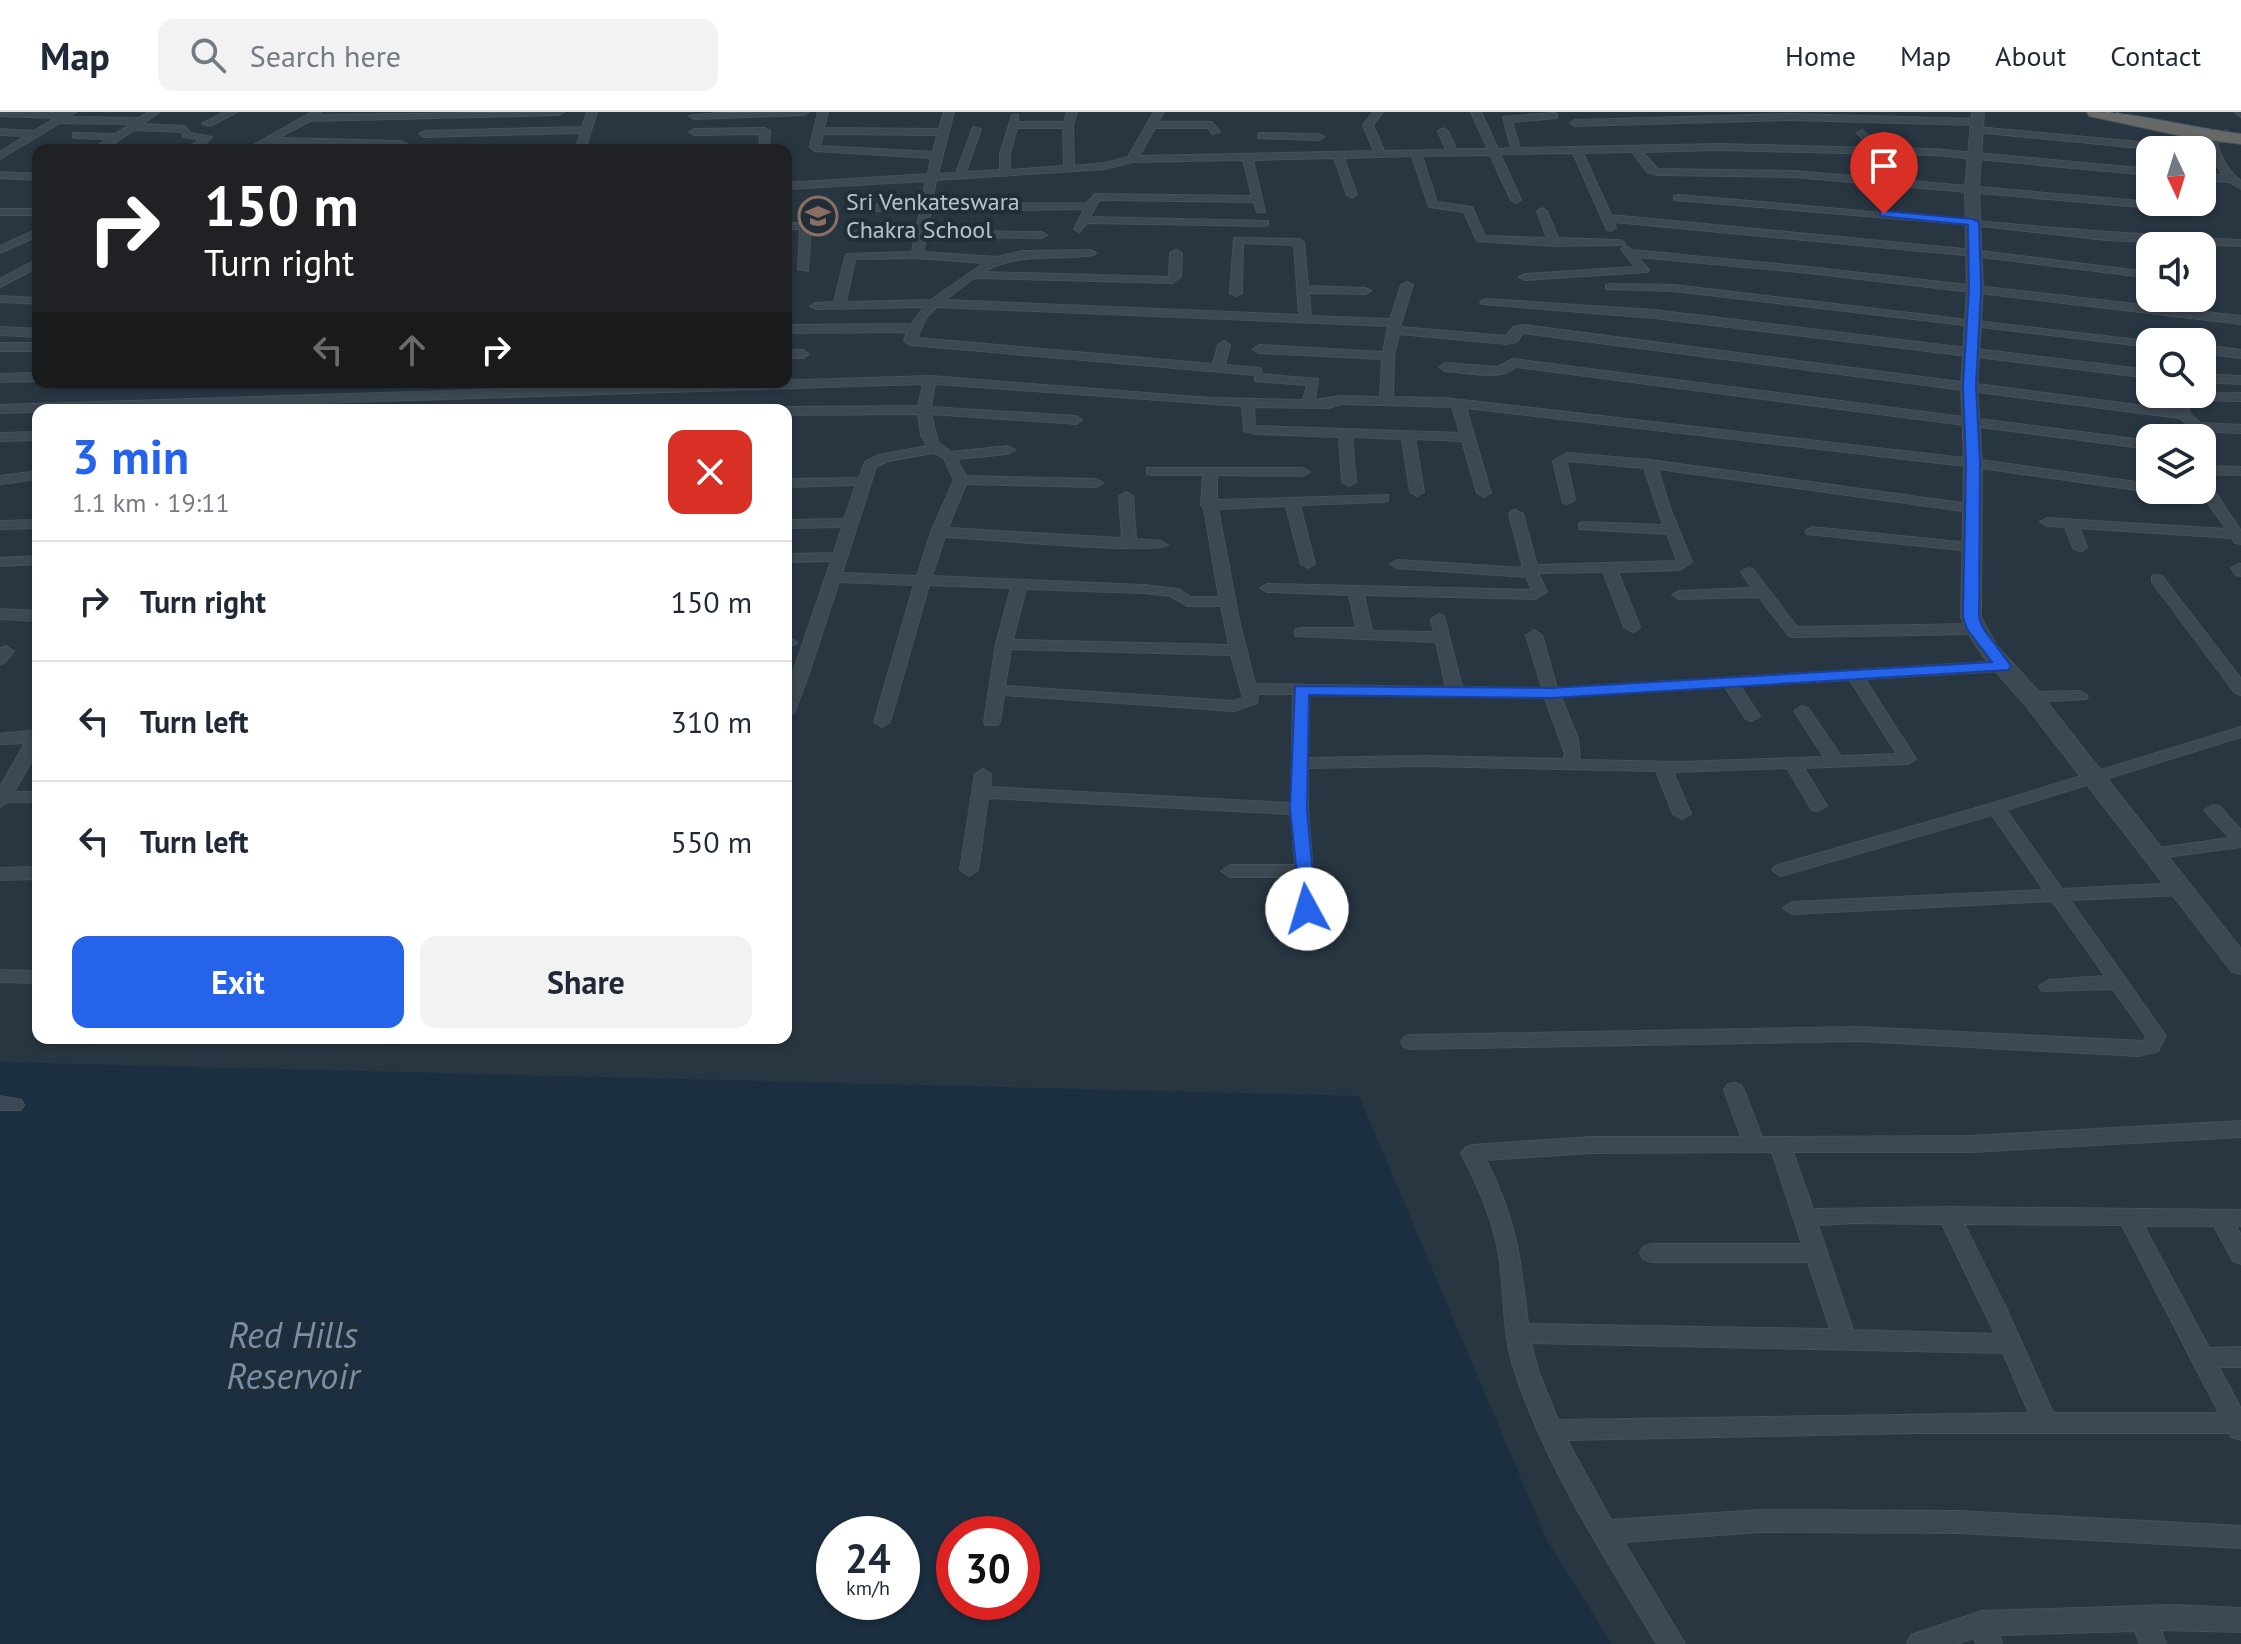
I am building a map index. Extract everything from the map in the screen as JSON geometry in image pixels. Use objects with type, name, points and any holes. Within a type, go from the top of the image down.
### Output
[{"type":"highway","points":[[2095,112],[2232,136]]},
{"type":"highway","points":[[2111,112],[2232,136]]},
{"type":"street","points":[[207,124],[232,112]]},
{"type":"street","points":[[261,144],[318,112]]},
{"type":"street","points":[[308,118],[559,112]]},
{"type":"street","points":[[582,144],[592,112]]},
{"type":"street","points":[[764,144],[765,131],[693,137],[694,114],[804,112]]},
{"type":"street","points":[[823,112],[815,147],[821,150],[935,155]]},
{"type":"street","points":[[917,255],[934,177],[935,155],[949,112]]},
{"type":"street","points":[[1069,169],[1068,125],[1072,112]]},
{"type":"street","points":[[1132,159],[1159,112]]},
{"type":"street","points":[[1378,112],[1368,125],[1380,153]]},
{"type":"street","points":[[1476,112],[1516,200]]},
{"type":"street","points":[[1516,150],[1506,119],[1554,116],[1551,112]]},
{"type":"street","points":[[0,113],[192,121]]},
{"type":"street","points":[[103,114],[145,119],[185,129],[186,135],[207,137],[199,144]]},
{"type":"street","points":[[2,153],[65,116]]},
{"type":"street","points":[[1628,116],[1640,129]]},
{"type":"street","points":[[1575,123],[1628,116],[1977,121],[2136,144]]},
{"type":"street","points":[[106,144],[145,119]]},
{"type":"street","points":[[1005,173],[1005,154],[1014,121],[1068,125]]},
{"type":"street","points":[[1977,121],[1972,188],[1975,289],[1969,386],[1973,463],[1970,508],[1971,617],[1975,629],[2003,666],[2031,697],[2151,854],[2232,943],[2241,966]]},
{"type":"street","points":[[1153,125],[1212,125],[1215,132]]},
{"type":"street","points":[[960,175],[976,129]]},
{"type":"street","points":[[424,134],[587,130]]},
{"type":"street","points":[[820,131],[942,132]]},
{"type":"street","points":[[1443,131],[1451,150]]},
{"type":"street","points":[[0,132],[39,134]]},
{"type":"street","points":[[1862,133],[1882,151]]},
{"type":"street","points":[[76,135],[117,137]]},
{"type":"street","points":[[1261,136],[1319,137]]},
{"type":"street","points":[[2232,136],[2212,142],[2213,149],[2230,179],[2241,186]]},
{"type":"street","points":[[1296,137],[1301,157]]},
{"type":"street","points":[[1649,138],[1657,147]]},
{"type":"street","points":[[1763,138],[1770,148]]},
{"type":"street","points":[[266,141],[402,144]]},
{"type":"street","points":[[1920,143],[1930,152]]},
{"type":"street","points":[[792,186],[1069,169],[1105,166],[1132,159],[1301,157],[1451,150],[1824,145],[1882,151],[1976,154],[2136,171]]},
{"type":"street","points":[[1634,148],[1660,185]]},
{"type":"street","points":[[1525,277],[1643,270],[1620,243],[1605,218],[1577,150]]},
{"type":"street","points":[[1415,151],[1433,205],[1468,209],[1481,239],[1620,243]]},
{"type":"street","points":[[1338,155],[1352,195]]},
{"type":"street","points":[[1248,158],[1268,240]]},
{"type":"street","points":[[1736,160],[1743,174]]},
{"type":"street","points":[[1751,160],[1779,160]]},
{"type":"street","points":[[1653,171],[1794,174],[2136,204]]},
{"type":"street","points":[[0,175],[32,177]]},
{"type":"street","points":[[2216,178],[2230,179]]},
{"type":"street","points":[[1258,199],[1095,197],[1082,224],[1141,220],[1264,223]]},
{"type":"street","points":[[1678,198],[1973,222],[2106,237],[2241,243]]},
{"type":"street","points":[[855,208],[1091,206]]},
{"type":"street","points":[[0,212],[32,210]]},
{"type":"street","points":[[1542,211],[1554,243]]},
{"type":"street","points":[[792,217],[804,220]]},
{"type":"street","points":[[1605,218],[1974,253],[2136,273]]},
{"type":"street","points":[[792,224],[804,220]]},
{"type":"street","points":[[804,220],[800,250],[804,269]]},
{"type":"street","points":[[1138,233],[1141,220]]},
{"type":"street","points":[[858,233],[1042,235]]},
{"type":"street","points":[[0,250],[32,235]]},
{"type":"street","points":[[1236,293],[1238,240],[1299,242],[1305,317]]},
{"type":"street","points":[[1090,253],[1023,254],[997,260],[970,275],[936,303],[912,328],[910,341],[1218,368],[1314,382],[1308,404]]},
{"type":"street","points":[[1166,297],[1175,277],[1176,253]]},
{"type":"street","points":[[1631,253],[2241,320]]},
{"type":"street","points":[[839,305],[850,256],[917,255],[997,260]]},
{"type":"street","points":[[0,284],[32,266]]},
{"type":"street","points":[[22,272],[32,271]]},
{"type":"street","points":[[970,275],[1506,340],[1513,339],[1517,330],[1523,329],[2184,415]]},
{"type":"street","points":[[1386,402],[1388,356],[1407,285]]},
{"type":"street","points":[[1610,287],[1674,288],[2136,341]]},
{"type":"street","points":[[1304,289],[1365,291]]},
{"type":"street","points":[[816,306],[1166,297]]},
{"type":"street","points":[[0,299],[32,301]]},
{"type":"street","points":[[1486,302],[1654,314],[2136,372]]},
{"type":"street","points":[[792,329],[912,328]]},
{"type":"street","points":[[0,331],[32,333]]},
{"type":"street","points":[[1064,355],[1069,337]]},
{"type":"street","points":[[1218,368],[1224,345]]},
{"type":"street","points":[[0,347],[32,347]]},
{"type":"street","points":[[1259,349],[1388,356]]},
{"type":"street","points":[[2216,351],[2241,354]]},
{"type":"street","points":[[792,354],[803,354]]},
{"type":"street","points":[[1445,367],[1498,371],[1507,369],[1513,363],[2136,443]]},
{"type":"street","points":[[0,378],[32,377]]},
{"type":"street","points":[[2216,379],[2241,380]]},
{"type":"street","points":[[792,382],[930,380],[1248,404],[1308,404],[1341,400],[1458,404],[1973,463],[2136,486]]},
{"type":"street","points":[[930,380],[925,430],[934,449]]},
{"type":"street","points":[[113,404],[476,388]]},
{"type":"street","points":[[2241,397],[2178,396],[2184,415],[2196,427],[2241,429]]},
{"type":"street","points":[[1248,404],[1251,443]]},
{"type":"street","points":[[1458,404],[1465,437],[1484,493]]},
{"type":"street","points":[[0,409],[32,408]]},
{"type":"street","points":[[792,411],[925,410],[1076,420]]},
{"type":"street","points":[[1249,428],[1465,437]]},
{"type":"street","points":[[1345,432],[1349,482]]},
{"type":"street","points":[[1408,435],[1417,492]]},
{"type":"street","points":[[0,437],[32,436]]},
{"type":"street","points":[[792,698],[814,644],[837,557],[852,523],[870,465],[884,458],[934,449],[949,456],[1008,450]]},
{"type":"street","points":[[949,456],[961,480]]},
{"type":"street","points":[[1568,500],[1560,461],[1562,458],[1650,464],[1970,508]]},
{"type":"street","points":[[1397,564],[1531,572],[1552,567],[1680,566],[1685,562],[1650,464]]},
{"type":"street","points":[[2216,470],[2241,471]]},
{"type":"street","points":[[1152,471],[1303,472]]},
{"type":"street","points":[[997,690],[1234,706],[1251,700],[1236,650],[1208,505],[1210,472]]},
{"type":"street","points":[[0,480],[32,476]]},
{"type":"street","points":[[961,480],[1096,483]]},
{"type":"street","points":[[882,722],[922,580],[938,532],[961,480]]},
{"type":"street","points":[[792,483],[854,481]]},
{"type":"street","points":[[1126,496],[1129,544]]},
{"type":"street","points":[[1208,505],[1383,498]]},
{"type":"street","points":[[1292,501],[1308,564]]},
{"type":"street","points":[[2216,504],[2238,538]]},
{"type":"street","points":[[2222,513],[2241,513]]},
{"type":"street","points":[[1267,588],[1535,595],[1540,592],[1531,572],[1516,514]]},
{"type":"street","points":[[2047,522],[2238,538]]},
{"type":"street","points":[[792,524],[852,523]]},
{"type":"street","points":[[0,525],[32,524]]},
{"type":"street","points":[[2071,524],[2080,548]]},
{"type":"street","points":[[1584,526],[1672,530]]},
{"type":"street","points":[[1812,531],[1970,547]]},
{"type":"street","points":[[938,532],[1161,545]]},
{"type":"street","points":[[792,558],[837,557]]},
{"type":"street","points":[[0,562],[32,560]]},
{"type":"street","points":[[1609,568],[1632,627]]},
{"type":"street","points":[[1748,572],[1793,632],[1975,629]]},
{"type":"street","points":[[832,577],[1165,591],[1179,594],[1187,602],[1226,601]]},
{"type":"street","points":[[2157,579],[2241,690]]},
{"type":"street","points":[[992,722],[1004,644],[1019,586]]},
{"type":"street","points":[[1356,592],[1363,633]]},
{"type":"street","points":[[1679,595],[1763,592]]},
{"type":"street","points":[[0,614],[32,616]]},
{"type":"street","points":[[1439,619],[1455,692]]},
{"type":"street","points":[[1300,633],[1443,637]]},
{"type":"street","points":[[1534,635],[1551,693],[1570,739],[1573,754],[1570,765]]},
{"type":"street","points":[[1004,644],[1236,650]]},
{"type":"street","points":[[1249,689],[1551,693],[2003,666]]},
{"type":"street","points":[[1300,763],[1423,761],[1663,767],[1908,759],[1854,674]]},
{"type":"street","points":[[1730,683],[1752,716]]},
{"type":"street","points":[[1301,690],[1299,809],[1307,909]]},
{"type":"street","points":[[2031,697],[2080,696]]},
{"type":"street","points":[[1802,711],[1836,762]]},
{"type":"street","points":[[1781,870],[2241,732]]},
{"type":"street","points":[[0,739],[32,736]]},
{"type":"street","points":[[2,800],[32,745]]},
{"type":"street","points":[[1793,764],[1818,806]]},
{"type":"street","points":[[1663,767],[1682,814]]},
{"type":"street","points":[[969,870],[982,783],[1299,809]]},
{"type":"street","points":[[2,800],[32,798]]},
{"type":"street","points":[[1411,1042],[1858,1034],[2139,1049],[2151,1046],[2156,1036],[1996,808]]},
{"type":"street","points":[[2213,810],[2241,841]]},
{"type":"street","points":[[2151,854],[2241,841]]},
{"type":"street","points":[[1230,871],[1303,871]]},
{"type":"street","points":[[0,874],[32,873]]},
{"type":"street","points":[[1792,908],[2181,889]]},
{"type":"street","points":[[0,976],[32,977]]},
{"type":"street","points":[[2049,986],[2117,982]]},
{"type":"street","points":[[1734,1090],[1755,1145]]},
{"type":"street","points":[[1672,1644],[1550,1430],[1526,1369],[1516,1333],[1510,1256],[1495,1196],[1472,1153],[1590,1145],[1971,1144],[2241,1129]]},
{"type":"street","points":[[1780,1144],[1845,1339]]},
{"type":"street","points":[[1803,1218],[1854,1215],[2231,1218],[2241,1255]]},
{"type":"street","points":[[1948,1215],[2045,1423]]},
{"type":"street","points":[[1550,1430],[2045,1423],[2238,1427],[2128,1216]]},
{"type":"street","points":[[1651,1253],[1815,1253]]},
{"type":"street","points":[[1516,1333],[2010,1344]]},
{"type":"street","points":[[2202,1358],[2241,1357]]},
{"type":"street","points":[[1606,1532],[1760,1521],[1959,1522],[2241,1537]]},
{"type":"street","points":[[1920,1644],[1985,1634],[2148,1632],[2172,1617],[2241,1620]]},
{"type":"water","name":"Red Hills Reservoir","points":[[0,1062],[1359,1096],[1547,1540],[1612,1644],[0,1644]]},
{"type":"railway","points":[[2106,112],[2241,136]]},
{"type":"place","name":"Sri Venkateswara Chakra School","points":[[818,216]]},
{"type":"route","points":[[1307,909],[1299,809],[1301,690],[1551,693],[2003,666],[1975,629],[1971,617],[1970,508],[1973,463],[1969,386],[1975,289],[1973,222],[1884,214]]}]
